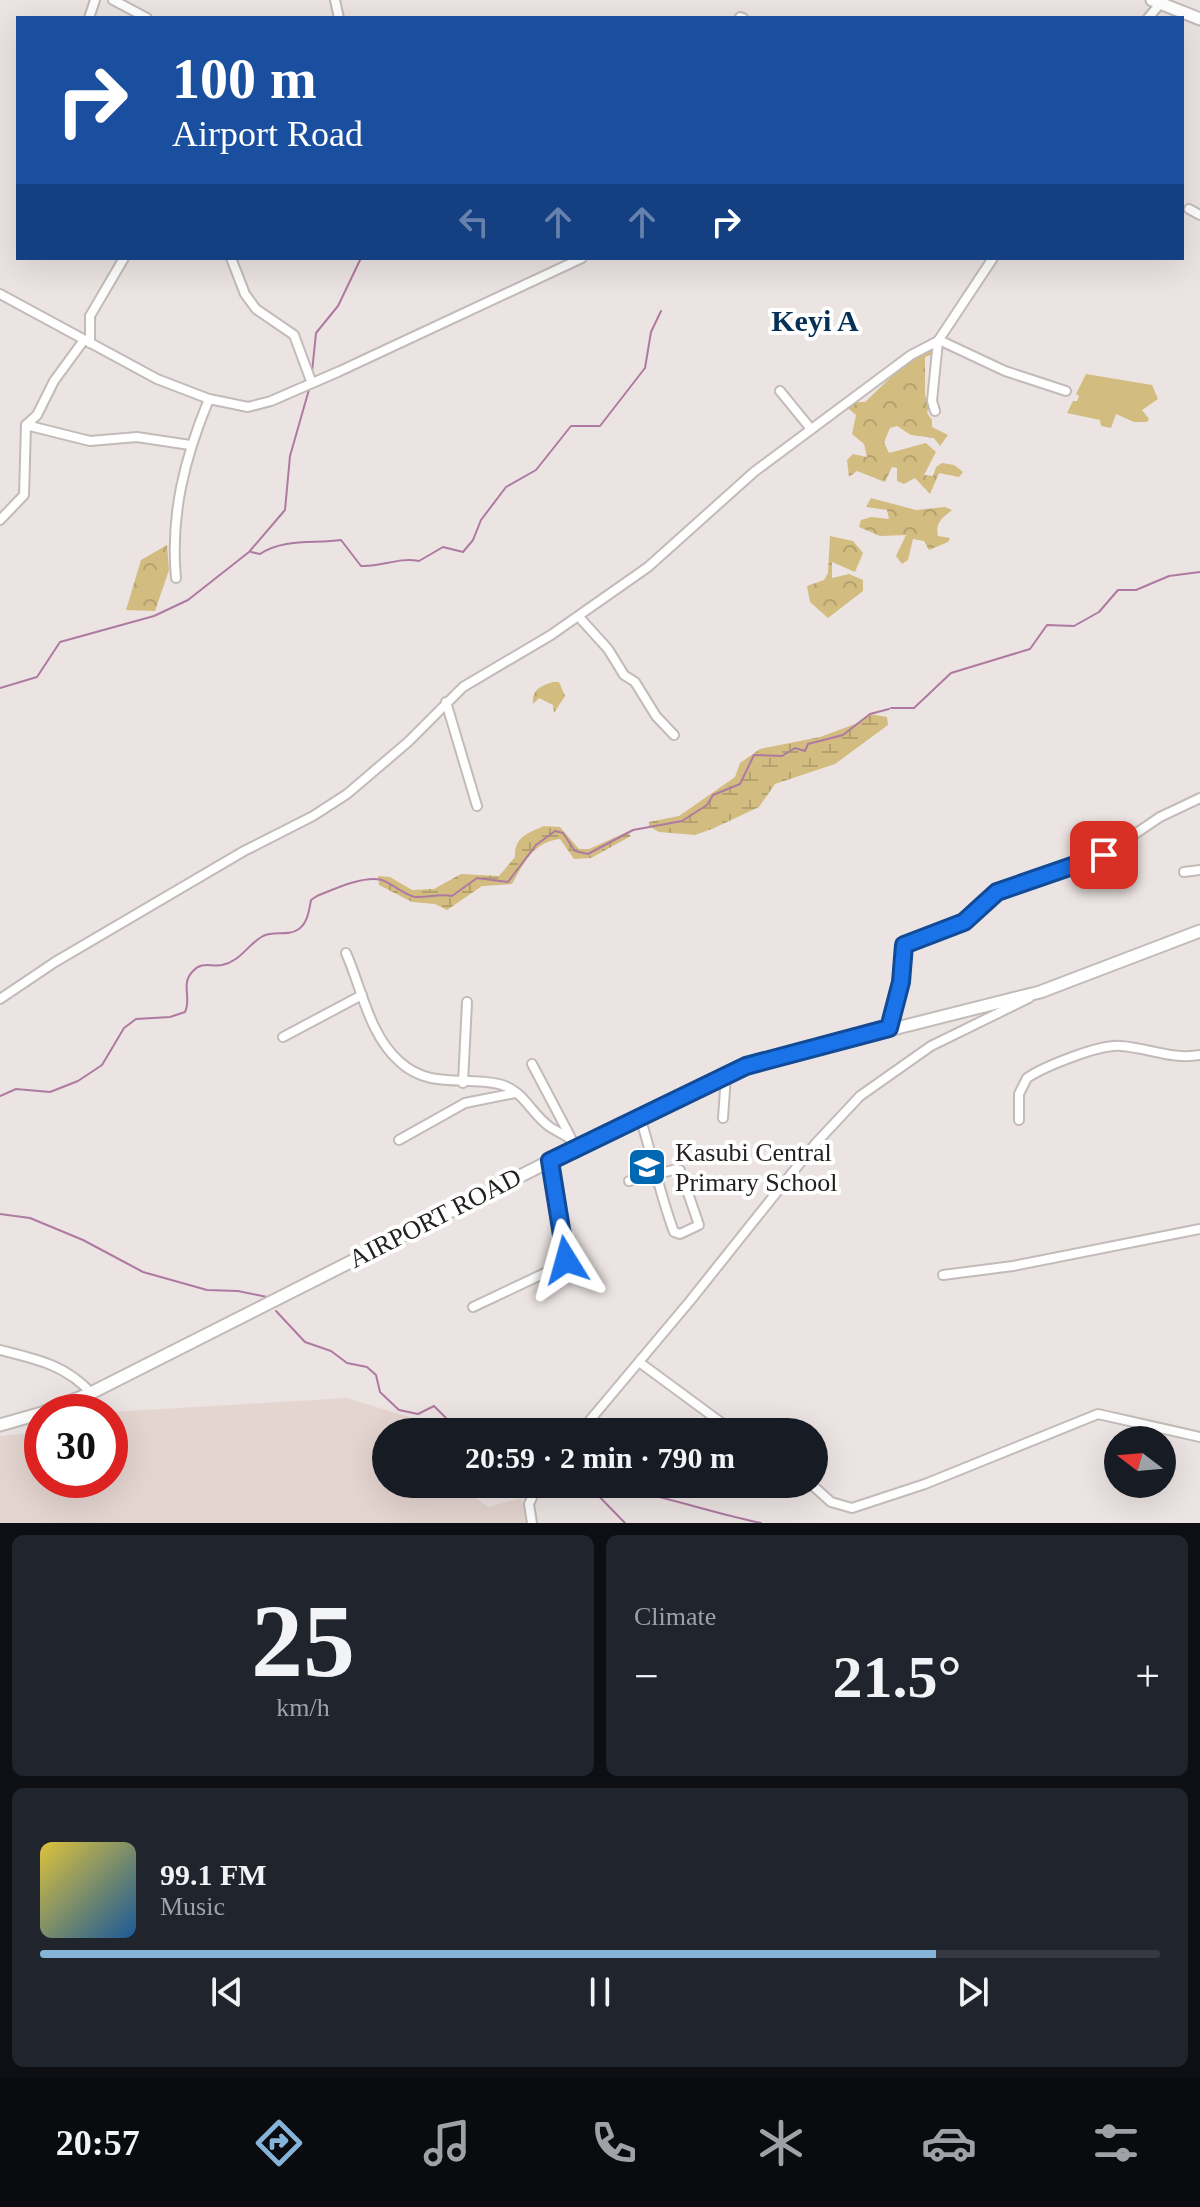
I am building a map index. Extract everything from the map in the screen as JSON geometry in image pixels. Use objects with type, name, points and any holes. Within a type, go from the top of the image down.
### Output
[{"type":"street","points":[[113,0],[143,16]]},
{"type":"street","points":[[1156,2],[1200,19]]},
{"type":"street","points":[[1189,209],[1200,215]]},
{"type":"street","points":[[0,520],[24,495],[26,425],[37,415],[54,381],[87,342],[90,316],[123,260]]},
{"type":"street","points":[[232,260],[248,300],[264,316],[294,335],[311,381]]},
{"type":"street","points":[[0,294],[157,379],[209,399],[259,406],[578,260]]},
{"type":"street","points":[[0,999],[244,851],[332,805],[388,760],[463,687],[579,617],[667,552],[754,472],[911,355],[938,340],[992,260]]},
{"type":"street","points":[[938,340],[1005,371],[1066,391]]},
{"type":"street","points":[[935,411],[932,401],[938,340]]},
{"type":"street","points":[[780,391],[811,429]]},
{"type":"street","points":[[176,578],[174,532],[190,445],[209,399]]},
{"type":"street","points":[[26,425],[90,441],[137,437],[190,445]]},
{"type":"street","points":[[579,617],[608,649],[624,675],[635,682],[656,716],[674,735]]},
{"type":"street","points":[[446,702],[477,806]]},
{"type":"street","points":[[889,1028],[901,982],[904,945],[964,922],[997,892],[1104,855],[1165,814],[1200,798]]},
{"type":"street","points":[[1184,872],[1200,870]]},
{"type":"street","name":"AIRPORT ROAD","points":[[91,1393],[726,1075],[765,1060],[1040,992],[1200,931]]},
{"type":"street","points":[[346,953],[381,1037],[401,1064],[427,1077],[463,1083],[499,1084],[516,1093],[548,1126],[570,1137]]},
{"type":"street","points":[[592,1418],[816,1143],[860,1096],[931,1046],[1040,992]]},
{"type":"street","points":[[283,1037],[362,995]]},
{"type":"street","points":[[463,1083],[467,1002]]},
{"type":"street","points":[[1019,1120],[1019,1094],[1027,1078],[1098,1049],[1120,1046],[1179,1058],[1200,1055]]},
{"type":"street","points":[[532,1064],[570,1137],[580,1147]]},
{"type":"street","points":[[723,1118],[726,1075]]},
{"type":"street","points":[[399,1140],[465,1103],[516,1093]]},
{"type":"street","points":[[629,1181],[657,1174],[680,1170],[699,1225],[678,1235],[674,1232],[657,1174],[640,1117]]},
{"type":"street","points":[[473,1307],[564,1264],[567,1255],[550,1161]]},
{"type":"street","points":[[943,1275],[1013,1266],[1200,1229]]},
{"type":"street","points":[[0,1350],[40,1360],[69,1372],[91,1393]]},
{"type":"street","points":[[639,1362],[715,1418]]},
{"type":"street","points":[[827,1498],[852,1508],[864,1505],[1098,1414],[1200,1437]]},
{"type":"street","name":"AIRPORT ROAD","points":[[0,1425],[24,1418]]},
{"type":"street","points":[[532,1498],[529,1504],[532,1523]]},
{"type":"shaded area","points":[[347,1398],[412,1418],[372,1418],[372,1498],[475,1498],[488,1507],[521,1498],[528,1523],[0,1523],[0,1436],[24,1434],[24,1498],[128,1498],[128,1411]]},
{"type":"green space","points":[[931,348],[933,354],[925,357],[925,396],[930,402],[927,413],[932,427],[948,435],[940,446],[934,438],[911,435],[897,426],[890,428],[884,442],[889,453],[926,443],[936,452],[924,475],[933,476],[936,467],[942,463],[954,465],[963,472],[959,477],[939,473],[930,494],[915,478],[904,484],[897,481],[897,468],[892,467],[885,482],[857,471],[849,477],[847,460],[853,454],[867,457],[864,444],[852,434],[856,415],[849,409],[854,402],[865,402],[909,360]]},
{"type":"green space","points":[[1086,374],[1152,385],[1158,399],[1142,410],[1149,419],[1147,422],[1134,422],[1116,414],[1111,428],[1101,426],[1100,420],[1067,413],[1073,401],[1077,401],[1079,396],[1076,394]]},
{"type":"green space","points":[[871,498],[916,510],[945,507],[952,510],[938,524],[938,536],[950,538],[948,542],[929,550],[924,541],[913,539],[908,560],[902,564],[896,556],[906,535],[880,536],[859,527],[861,520],[871,517],[889,519],[887,510],[866,507]]},
{"type":"green space","points":[[830,536],[853,541],[863,553],[855,572],[832,562],[832,578],[849,574],[863,580],[863,591],[828,618],[810,602],[807,586],[824,580],[828,573]]},
{"type":"green space","points":[[167,545],[169,570],[155,611],[126,610],[141,560]]},
{"type":"green space","points":[[559,682],[565,696],[554,713],[553,705],[539,698],[533,704],[538,689]]},
{"type":"green space","points":[[870,714],[887,717],[888,725],[835,764],[775,784],[759,807],[695,835],[659,832],[649,826],[649,822],[679,816],[735,777],[740,763],[760,749],[820,737],[858,723]]},
{"type":"green space","points":[[544,826],[560,827],[579,849],[589,849],[627,832],[631,836],[591,858],[574,859],[560,839],[543,844],[530,855],[512,884],[482,886],[447,910],[435,904],[412,902],[379,885],[378,876],[390,877],[412,890],[434,889],[461,874],[499,876],[515,857],[520,840]]},
{"type":"waterway","points":[[312,372],[316,333],[338,306],[360,260]]},
{"type":"waterway","points":[[251,552],[260,554],[289,544],[341,540],[361,566],[419,561],[443,547],[463,552],[473,540],[481,520],[506,487],[536,470],[571,426],[600,426],[645,368],[651,332],[661,311]]},
{"type":"waterway","points":[[0,688],[37,677],[60,642],[154,616],[188,600],[249,552],[285,510],[290,456],[310,386]]},
{"type":"waterway","points":[[891,708],[914,708],[951,673],[1030,649],[1047,625],[1074,626],[1099,612],[1118,590],[1136,590],[1169,576],[1200,572]]},
{"type":"waterway","points":[[0,1096],[16,1089],[50,1092],[78,1081],[102,1065],[124,1028],[136,1019],[170,1017],[185,1012],[187,981],[196,968],[229,963],[263,936],[299,929],[306,919],[311,900],[317,896],[367,879],[382,880],[415,897],[452,896],[477,878],[508,882],[536,845],[555,831],[563,833],[575,851],[588,854],[633,830],[682,821],[707,805],[713,795],[740,784],[754,755],[782,756],[795,748],[805,751],[808,744],[843,735],[870,714],[889,709]]},
{"type":"waterway","points":[[0,1214],[30,1218],[83,1240],[143,1272],[207,1290],[238,1291],[267,1297]]},
{"type":"waterway","points":[[276,1311],[305,1342],[331,1351],[347,1363],[367,1367],[376,1375],[380,1392],[399,1410],[418,1414],[434,1406],[446,1418]]},
{"type":"waterway","points":[[601,1498],[625,1523]]},
{"type":"waterway","points":[[662,1498],[761,1523]]},
{"type":"place","name":"Kasubi Central Primary School","points":[[647,1167]]},
{"type":"district","name":"Keyi A","points":[[815,320]]},
{"type":"route","points":[[566,1260],[550,1161],[746,1066],[889,1028],[901,982],[904,945],[964,922],[997,892],[1104,855]]}]
